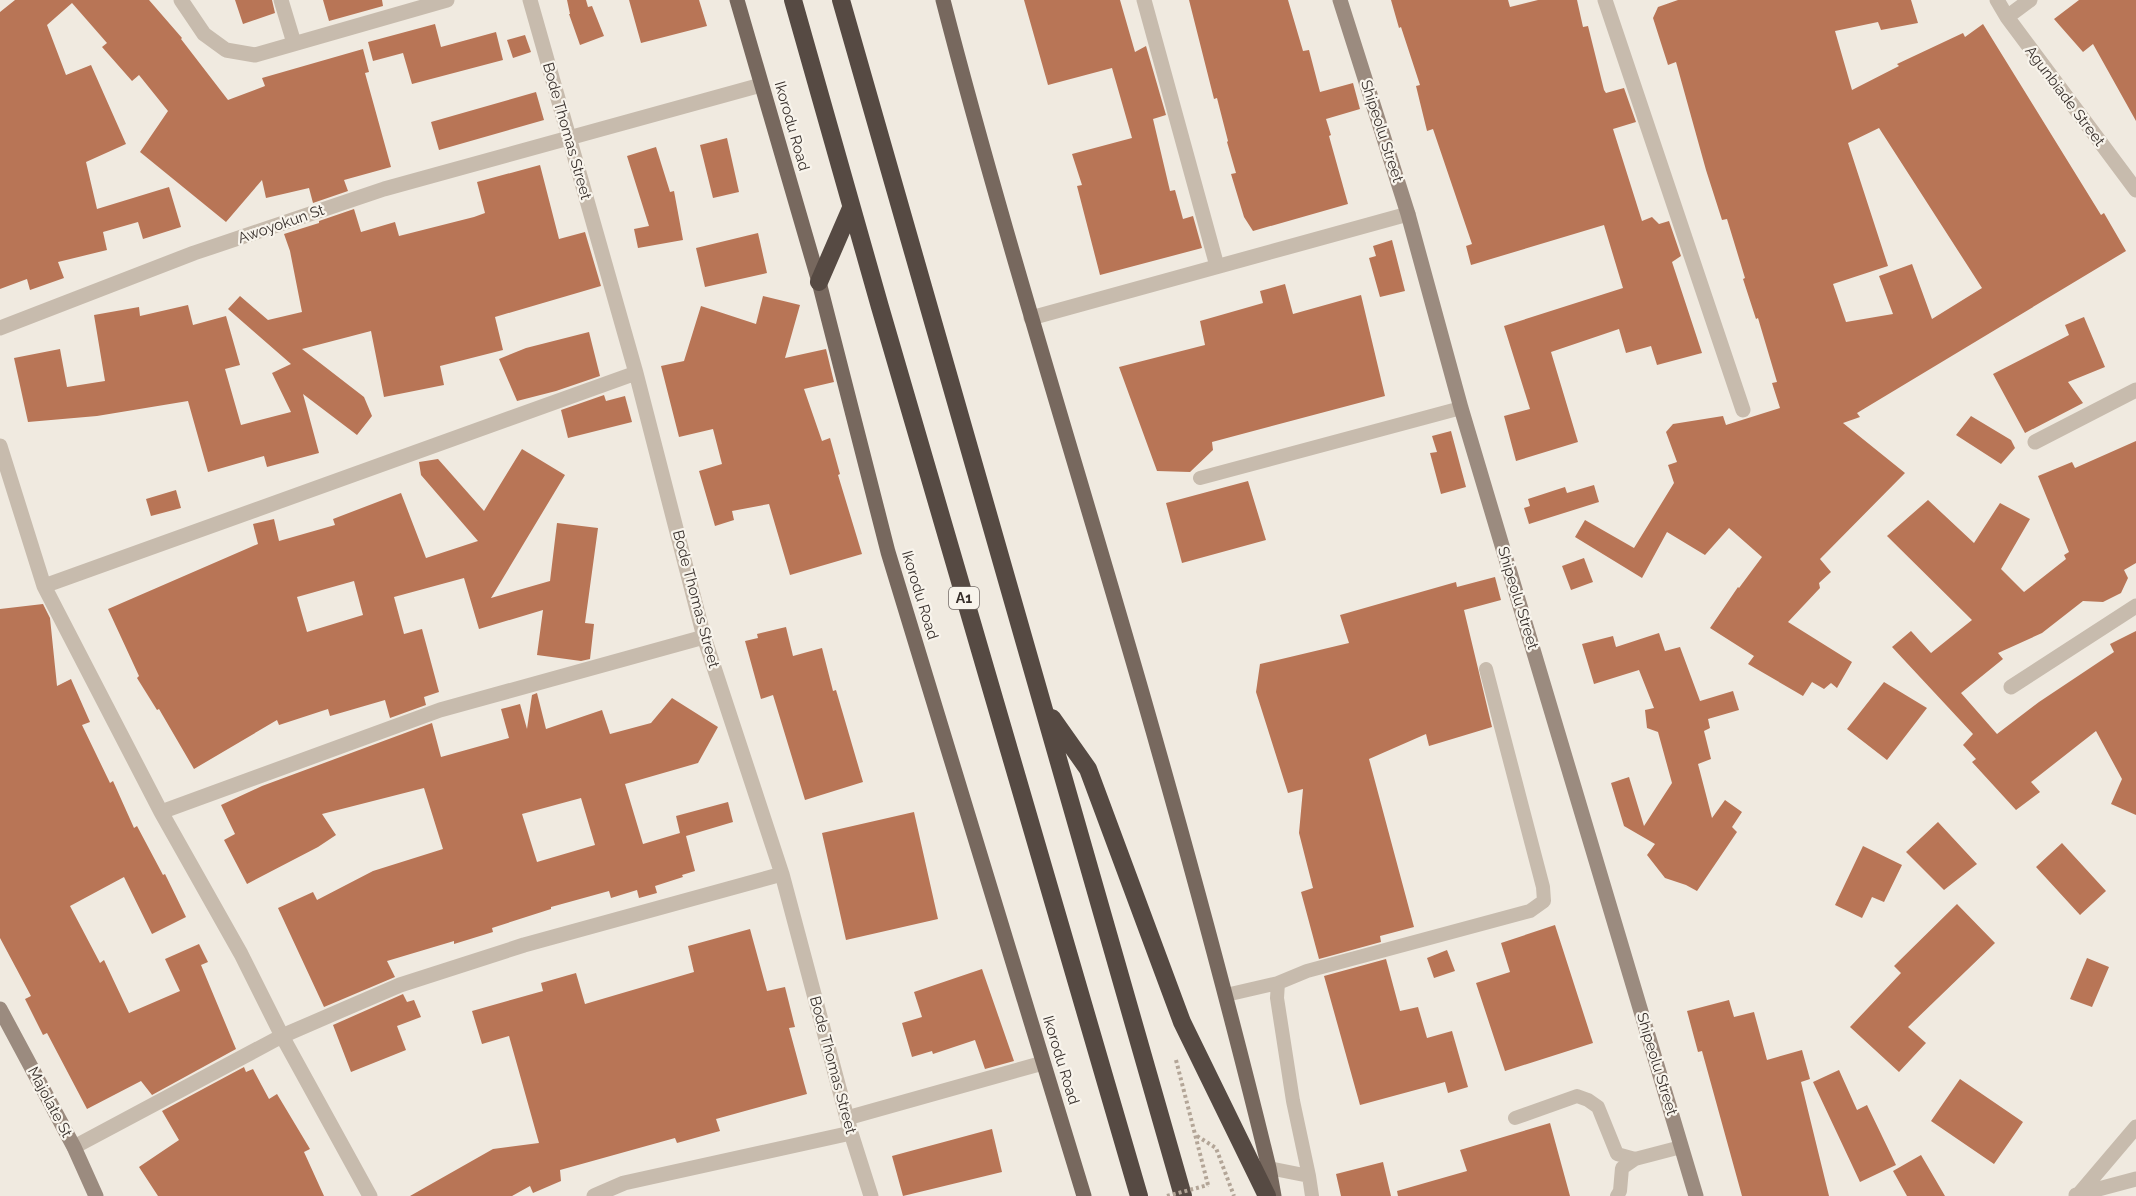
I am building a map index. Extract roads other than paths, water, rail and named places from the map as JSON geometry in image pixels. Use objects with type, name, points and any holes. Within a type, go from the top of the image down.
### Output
[{"type":"highway","name":"A1","points":[[793,0],[851,208],[1139,1196]]},
{"type":"highway","points":[[841,0],[1183,1196]]},
{"type":"highway","points":[[819,282],[851,208]]},
{"type":"highway","points":[[1043,706],[1088,769],[1182,1022],[1267,1196]]},
{"type":"main road","name":"Ikorodu Road","points":[[737,0],[819,282],[888,552],[1084,1196]]},
{"type":"main road","points":[[943,0],[1031,318],[1144,702],[1226,995],[1274,1196]]},
{"type":"street","points":[[181,0],[204,34],[226,50],[255,55],[447,0]]},
{"type":"street","points":[[281,0],[294,43]]},
{"type":"street","name":"Bode Thomas Street","points":[[530,0],[636,373],[704,637],[782,874],[851,1133],[871,1196]]},
{"type":"street","points":[[1144,0],[1217,266]]},
{"type":"street","name":"Shipeolu Street","points":[[1341,0],[1408,214],[1461,408],[1696,1196]]},
{"type":"street","points":[[1605,0],[1743,410]]},
{"type":"street","name":"Agunbiade Street","points":[[1997,0],[2007,17],[2136,190]]},
{"type":"street","points":[[2007,17],[2030,0]]},
{"type":"street","name":"Awoyokun St","points":[[0,328],[194,253],[362,197],[568,137],[761,85]]},
{"type":"street","points":[[1031,318],[1408,214]]},
{"type":"street","points":[[44,586],[636,373]]},
{"type":"street","points":[[2035,441],[2136,390]]},
{"type":"street","points":[[0,446],[44,586],[161,812],[241,954],[282,1036],[370,1196]]},
{"type":"street","points":[[2011,687],[2136,606]]},
{"type":"street","points":[[161,812],[440,710],[704,637]]},
{"type":"street","points":[[74,1147],[282,1036],[400,985],[524,945],[782,874]]},
{"type":"street","name":"Majolate St","points":[[0,1009],[74,1147],[96,1196]]},
{"type":"street","points":[[847,1118],[1042,1063]]},
{"type":"street","points":[[2076,1195],[2136,1127]]},
{"type":"street","points":[[594,1196],[624,1183],[851,1133]]},
{"type":"street","points":[[2076,1195],[2136,1179]]},
{"type":"lane","points":[[1200,478],[1461,408]]},
{"type":"lane","points":[[1226,995],[1278,983],[1307,971],[1530,911],[1544,901],[1543,887],[1486,669]]},
{"type":"lane","points":[[1278,983],[1277,998],[1293,1101],[1312,1196]]},
{"type":"lane","points":[[1515,1118],[1577,1096],[1598,1107],[1617,1154],[1635,1159]]},
{"type":"lane","points":[[1617,1196],[1620,1191],[1622,1168],[1635,1159],[1681,1147]]},
{"type":"lane","points":[[1269,1168],[1309,1176]]}]
